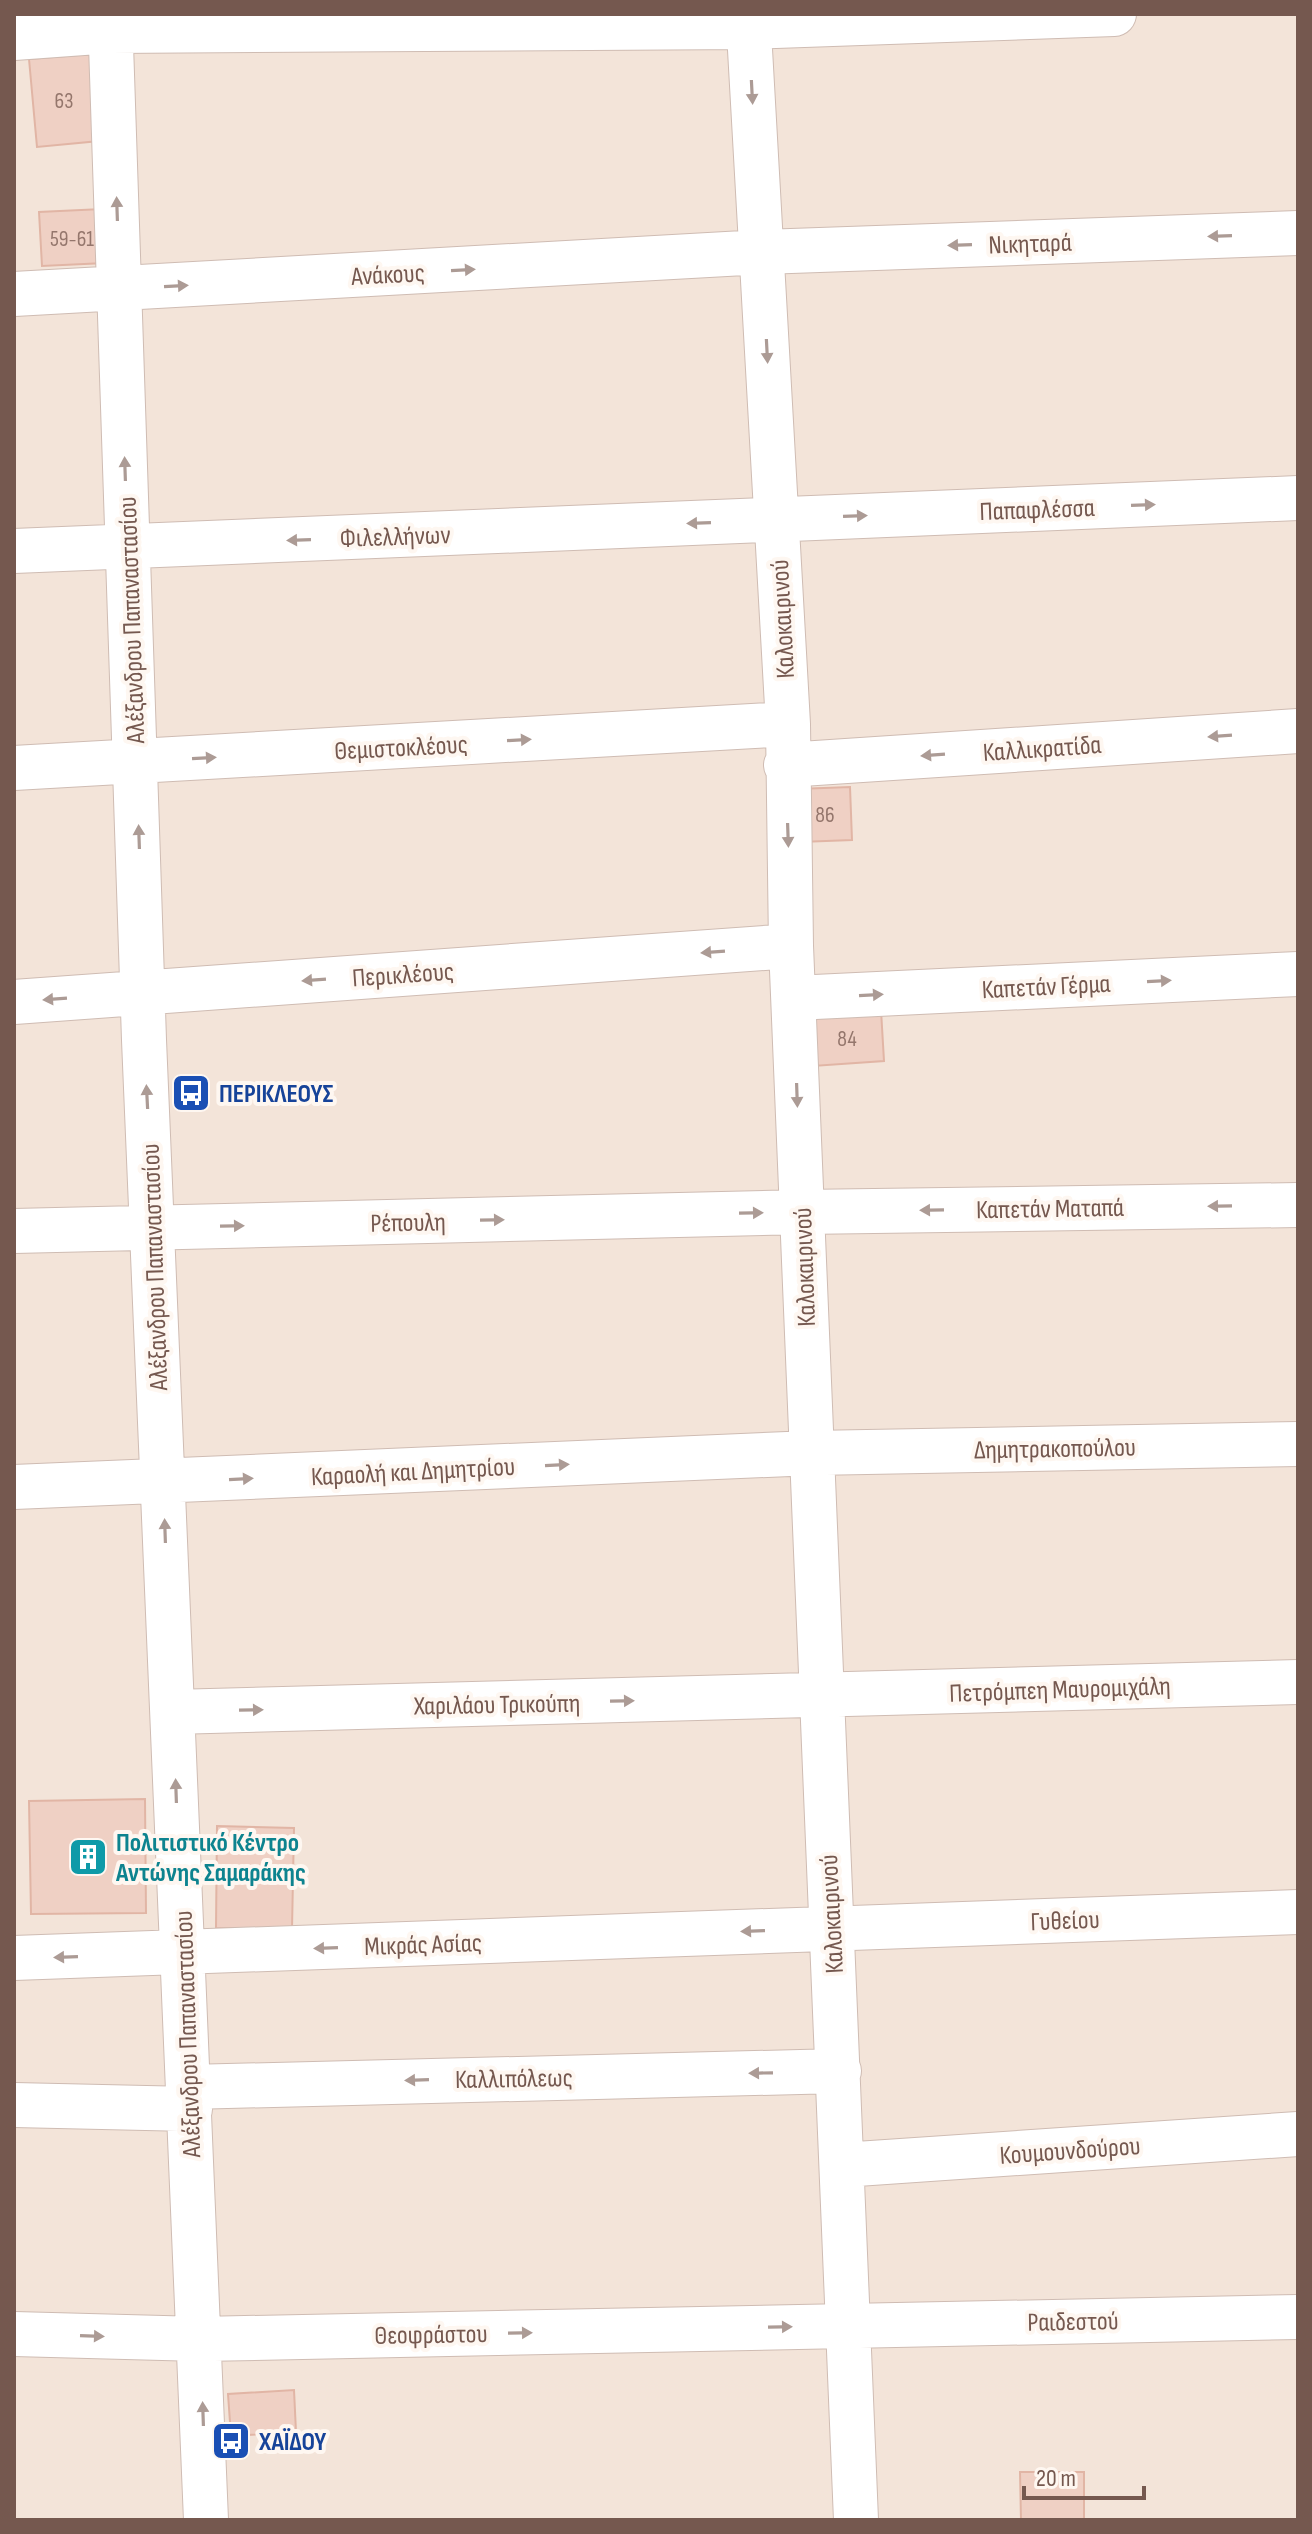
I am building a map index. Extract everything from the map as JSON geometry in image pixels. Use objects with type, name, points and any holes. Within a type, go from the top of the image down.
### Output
[{"type":"street","points":[[14,38],[111,23],[748,21],[1114,14]]},
{"type":"street","name":"Καλοκαιρινού","points":[[748,21],[787,745],[791,946],[856,2520]]},
{"type":"street","name":"Αλέξανδρου Παπαναστασίου","points":[[111,23],[163,1482],[206,2520]]},
{"type":"street","name":"Νικηταρά","points":[[762,252],[1298,233]]},
{"type":"street","name":"Ανάκους","points":[[14,294],[762,252]]},
{"type":"street","name":"Παπαφλέσσα","points":[[777,520],[1298,498]]},
{"type":"street","name":"Φιλελλήνων","points":[[14,551],[777,520]]},
{"type":"street","name":"Καλλικρατίδα","points":[[787,745],[1298,731]]},
{"type":"street","name":"Θεμιστοκλέους","points":[[14,768],[787,745]]},
{"type":"street","name":"Περικλέους","points":[[14,1002],[791,946]]},
{"type":"street","name":"Καπετάν Γέρμα","points":[[794,998],[1298,974]]},
{"type":"street","name":"Καπετάν Ματαπά","points":[[802,1212],[1298,1205]]},
{"type":"street","name":"Ρέπουλη","points":[[14,1231],[802,1212]]},
{"type":"street","name":"Δημητρακοπούλου","points":[[812,1453],[1298,1444]]},
{"type":"street","name":"Καραολή και Δημητρίου","points":[[14,1487],[812,1453]]},
{"type":"street","name":"Πετρόμπεη Μαυρομιχάλη","points":[[822,1696],[1298,1682]]},
{"type":"street","name":"Χαριλάου Τρικούπη","points":[[173,1712],[822,1696]]},
{"type":"street","name":"Γυθείου","points":[[831,1928],[1298,1912]]},
{"type":"street","name":"Μικράς Ασίας","points":[[14,1958],[831,1928]]},
{"type":"street","name":"Καλλιπόλεως","points":[[14,2105],[839,2071]]},
{"type":"street","name":"Κουμουνδούρου","points":[[842,2165],[1298,2134]]},
{"type":"street","name":"Ραιδεστού","points":[[848,2326],[1298,2317]]},
{"type":"street","name":"Θεοφράστου","points":[[14,2334],[200,2339],[848,2326]]},
{"type":"shaded area","points":[[14,14],[1298,14],[1298,2520],[14,2520]]},
{"type":"building","points":[[91,54],[99,141],[37,147],[29,59]]},
{"type":"building","points":[[102,209],[105,263],[42,266],[39,212]]},
{"type":"building","points":[[850,787],[852,840],[800,842],[797,789]]},
{"type":"building","points":[[881,1010],[884,1061],[813,1066],[810,1014]]},
{"type":"building","name":"Πολιτιστικό Κέντρο Αντώνης Σαμαράκης","points":[[145,1799],[146,1913],[31,1914],[29,1801]]},
{"type":"building","points":[[217,1826],[294,1828],[292,1929],[216,1928]]},
{"type":"building","points":[[294,2390],[296,2432],[231,2436],[228,2394]]},
{"type":"building","points":[[1020,2472],[1084,2472],[1084,2520],[1021,2520]]},
{"type":"place","name":"ΠΕΡΙΚΛΕΟΥΣ","points":[[191,1093]]},
{"type":"place","name":"Πολιτιστικό Κέντρο Αντώνης Σαμαράκης","points":[[88,1857]]},
{"type":"place","name":"ΧΑΪΔΟΥ","points":[[231,2441]]}]
